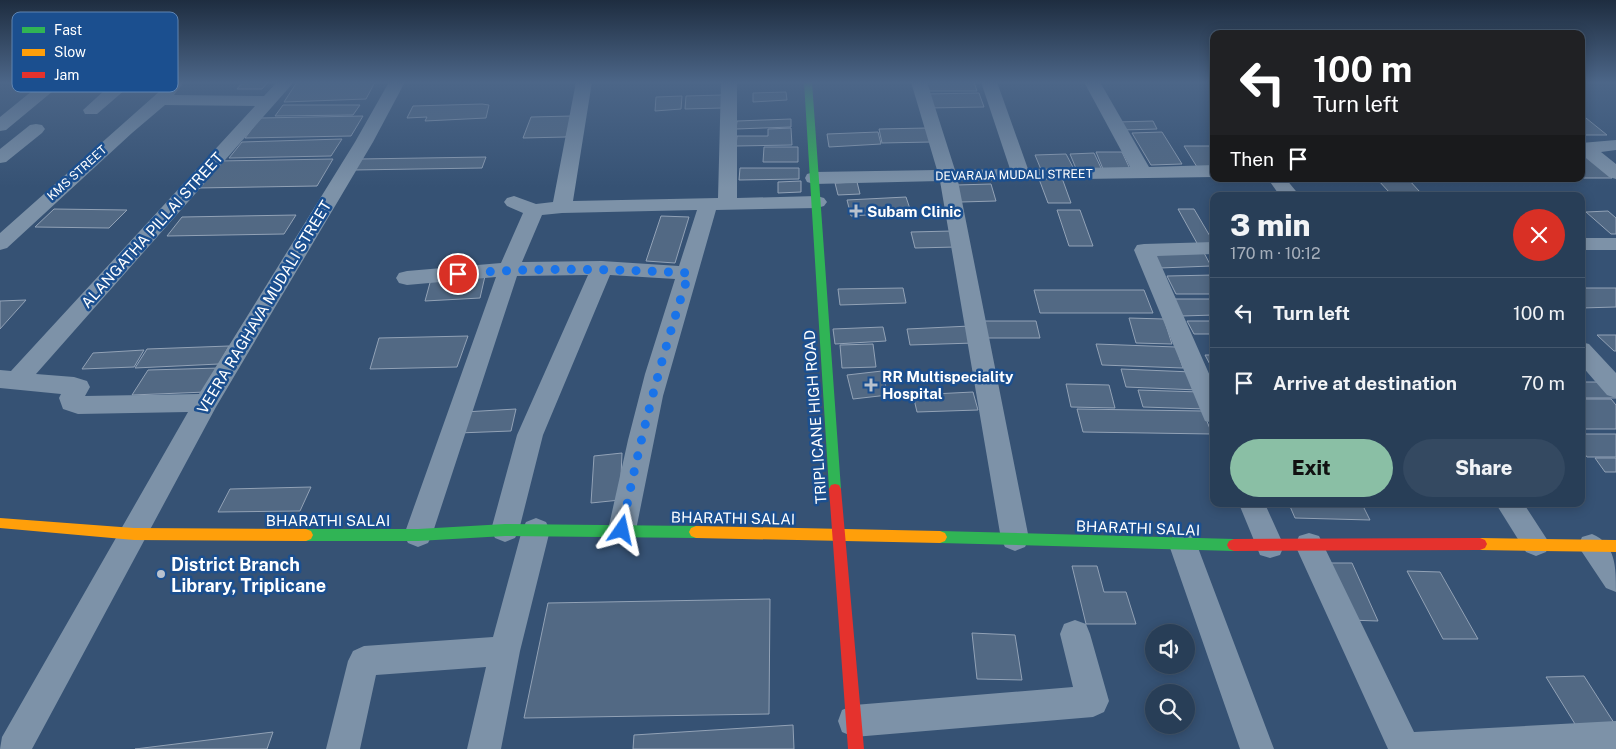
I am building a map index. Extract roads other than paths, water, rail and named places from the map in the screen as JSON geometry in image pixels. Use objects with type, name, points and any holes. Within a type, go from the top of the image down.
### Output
[{"type":"street","points":[[0,126],[11,117]]},
{"type":"street","name":"KMS STREET","points":[[0,244],[141,117]]},
{"type":"street","name":"ALANGATHA PILLAI STREET","points":[[9,379],[252,117]]},
{"type":"street","name":"VEERA RAGHAVA MUDALI STREET","points":[[14,749],[206,403],[378,117]]},
{"type":"street","points":[[562,208],[578,117]]},
{"type":"street","points":[[622,530],[635,461],[663,351],[689,273],[718,205],[729,117]]},
{"type":"street","name":"TRIPLICANE HIGH ROAD","points":[[810,117],[838,536],[855,735]]},
{"type":"street","points":[[930,117],[948,176],[1015,539]]},
{"type":"street","points":[[1001,117],[1021,175]]},
{"type":"street","points":[[1112,117],[1143,173]]},
{"type":"street","points":[[0,158],[36,129]]},
{"type":"street","points":[[1585,148],[1616,145]]},
{"type":"street","points":[[1585,150],[1616,173]]},
{"type":"street","name":"DEVARAJA MUDALI STREET","points":[[814,178],[1210,171]]},
{"type":"street","points":[[1279,182],[1287,192]]},
{"type":"street","points":[[418,535],[509,269],[524,206],[562,208],[817,202]]},
{"type":"street","points":[[1585,244],[1616,244]]},
{"type":"street","points":[[1210,248],[1144,250],[1210,405]]},
{"type":"street","points":[[407,278],[509,269],[602,268],[689,273]]},
{"type":"street","points":[[505,530],[530,434],[602,268]]},
{"type":"street","points":[[1585,354],[1616,389]]},
{"type":"street","points":[[9,379],[78,387],[71,398],[72,403],[78,405],[206,403]]},
{"type":"street","points":[[1253,507],[1270,546]]},
{"type":"street","points":[[1511,507],[1536,544]]},
{"type":"street","name":"BHARATHI SALAI","points":[[0,523],[134,534],[418,535],[505,530],[622,530],[1184,545],[1536,544],[1604,546]]},
{"type":"street","points":[[484,749],[505,651],[536,530]]},
{"type":"street","points":[[1184,545],[1257,749]]},
{"type":"street","points":[[1309,545],[1405,749],[1616,738]]},
{"type":"street","points":[[1604,546],[1616,580]]},
{"type":"street","points":[[855,735],[1093,701],[1075,634]]},
{"type":"street","points":[[343,749],[364,661],[505,651]]},
{"type":"place","name":"Subam Clinic","points":[[856,211]]},
{"type":"place","name":"RR Multispeciality Hospital","points":[[871,385]]},
{"type":"place","name":"District Branch Library, Triplicane","points":[[161,574]]}]
